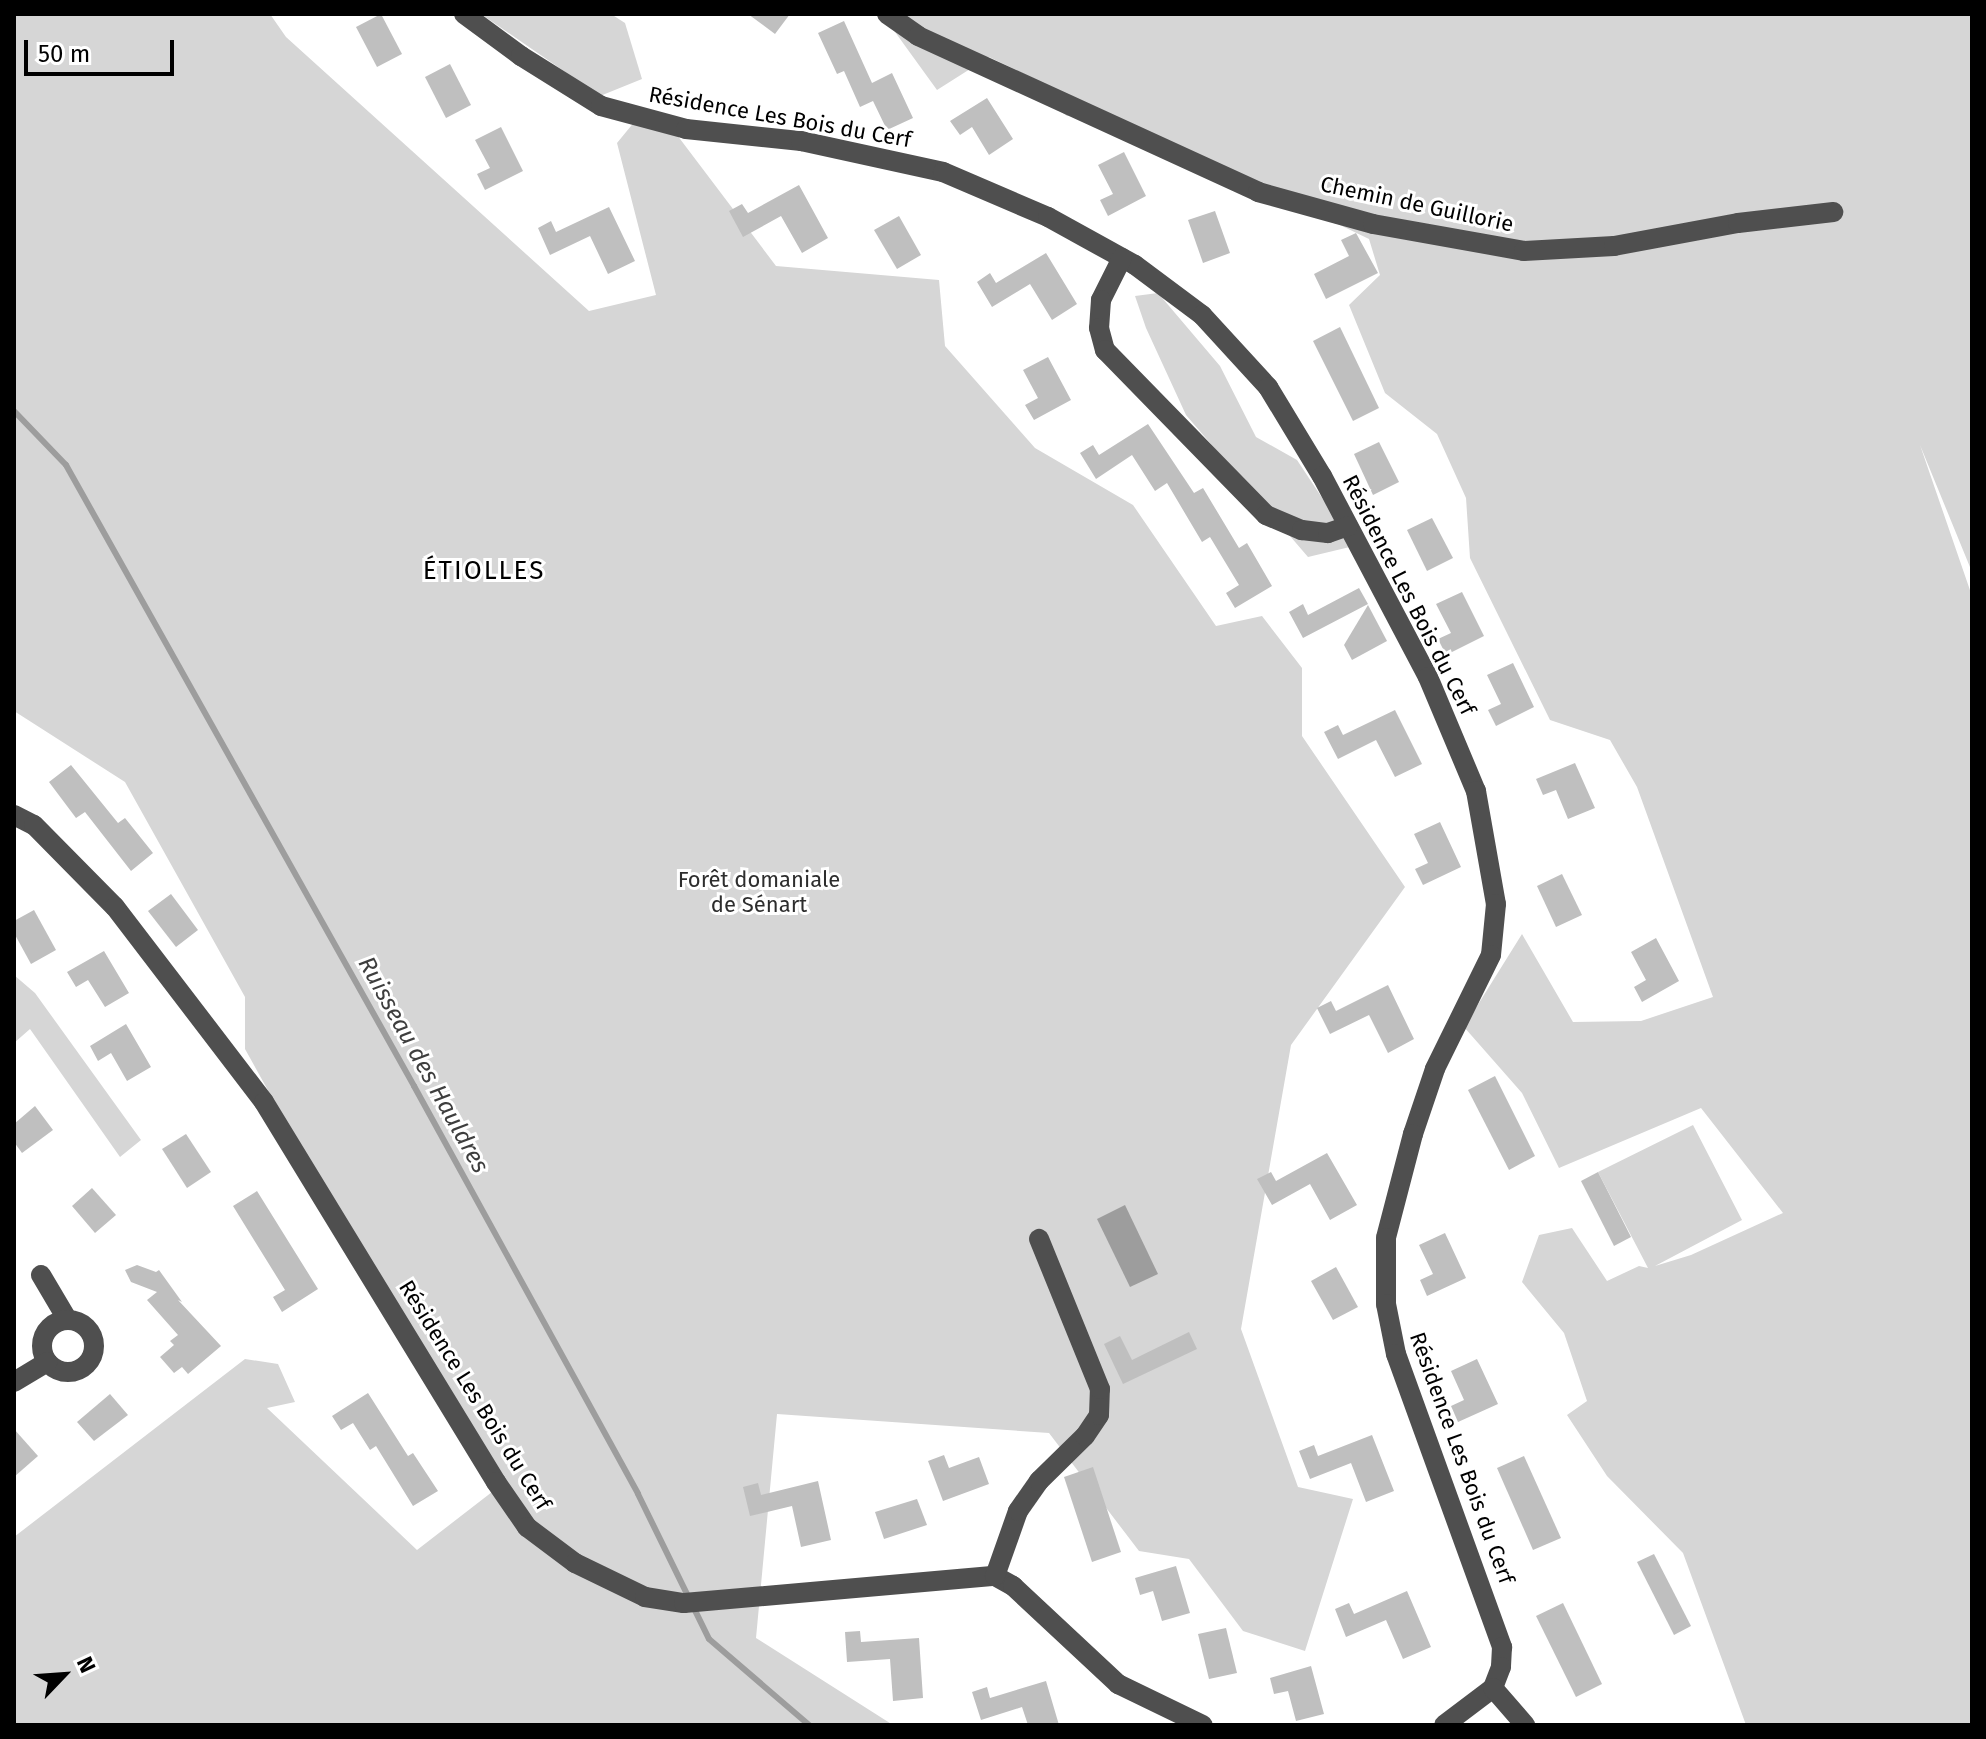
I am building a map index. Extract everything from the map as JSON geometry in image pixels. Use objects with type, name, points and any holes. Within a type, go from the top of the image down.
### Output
[{"type":"street","name":"Résidence Les Bois du Cerf","points":[[464,14],[521,56],[601,106],[686,129],[801,141],[943,172],[1048,217],[1122,258],[1202,315],[1268,387],[1348,526],[1428,677],[1476,791],[1496,904],[1491,955],[1435,1069],[1413,1134],[1386,1238],[1386,1291],[1396,1354],[1502,1647],[1501,1667],[1493,1688]]},
{"type":"street","name":"Chemin de Guillorie","points":[[887,14],[918,36],[1258,192],[1373,224],[1524,251],[1614,246],[1738,223],[1833,212]]},
{"type":"street","points":[[1122,258],[1101,300],[1099,328],[1105,350],[1266,515],[1302,530],[1328,533],[1348,526]]},
{"type":"street","name":"Résidence Les Bois du Cerf","points":[[14,815],[34,825],[115,907],[264,1102],[496,1482],[527,1527],[575,1563],[645,1597],[691,1604],[995,1576]]},
{"type":"street","points":[[1039,1239],[1100,1389],[1099,1415],[1085,1436],[1039,1481],[1018,1511],[995,1576],[1013,1586],[1118,1684],[1203,1725]]},
{"type":"street","points":[[41,1275],[67,1319]]},
{"type":"street","points":[[67,1319],[76,1321],[90,1332],[94,1349],[86,1366],[68,1373],[58,1371],[47,1362],[41,1350],[45,1332],[67,1319]]},
{"type":"street","points":[[14,1382],[47,1362]]},
{"type":"street","points":[[1444,1725],[1493,1688],[1525,1725]]},
{"type":"green space","name":"Forêt domaniale de Sénart","points":[[14,14],[270,14],[286,37],[589,311],[656,295],[617,143],[640,115],[671,127],[776,266],[939,280],[945,346],[1035,448],[1133,505],[1216,626],[1262,616],[1302,668],[1302,736],[1405,887],[1291,1045],[1241,1329],[1298,1487],[1353,1499],[1305,1651],[1243,1631],[1189,1559],[1139,1551],[1049,1433],[777,1414],[756,1638],[893,1725],[14,1725],[14,1537],[245,1359],[278,1364],[295,1402],[267,1408],[417,1550],[492,1492],[245,1049],[245,997],[125,782],[14,711]]},
{"type":"green space","points":[[481,14],[611,14],[625,23],[642,79],[600,96]]},
{"type":"green space","points":[[882,14],[1972,14],[1972,572],[1920,445],[1972,596],[1972,1725],[1746,1725],[1683,1553],[1607,1476],[1567,1415],[1587,1401],[1564,1333],[1522,1282],[1539,1235],[1572,1228],[1607,1281],[1639,1266],[1648,1268],[1598,1172],[1693,1125],[1742,1220],[1655,1266],[1691,1255],[1783,1213],[1701,1108],[1559,1168],[1522,1093],[1464,1027],[1522,934],[1573,1022],[1641,1021],[1713,997],[1637,787],[1610,740],[1550,720],[1470,558],[1466,498],[1437,434],[1385,393],[1349,305],[1380,275],[1369,239],[1095,107],[1067,116],[1030,89],[1035,79],[989,57],[937,90]]},
{"type":"green space","points":[[1158,293],[1220,366],[1256,437],[1297,460],[1354,546],[1308,557],[1186,415],[1146,328],[1135,296]]},
{"type":"green space","points":[[14,975],[35,993],[141,1140],[120,1157],[30,1029],[14,1043]]},
{"type":"shaded area","points":[[1125,1205],[1158,1274],[1130,1287],[1097,1219]]},
{"type":"building","points":[[381,14],[402,54],[377,67],[356,27]]},
{"type":"building","points":[[748,14],[790,14],[775,34]]},
{"type":"building","points":[[844,21],[872,83],[892,73],[913,118],[887,130],[873,101],[860,107],[844,71],[837,74],[818,33]]},
{"type":"building","points":[[450,64],[471,105],[446,118],[425,77]]},
{"type":"building","points":[[987,98],[1013,139],[989,155],[972,127],[960,135],[950,121]]},
{"type":"building","points":[[501,127],[523,171],[485,190],[477,174],[490,168],[475,140]]},
{"type":"building","points":[[1124,152],[1146,196],[1108,216],[1100,200],[1113,194],[1098,165]]},
{"type":"building","points":[[799,185],[828,238],[802,253],[781,216],[743,237],[729,211],[742,204],[748,213]]},
{"type":"building","points":[[609,207],[635,261],[608,274],[590,236],[550,255],[538,228],[551,221],[556,232]]},
{"type":"building","points":[[1215,211],[1230,253],[1203,263],[1188,220]]},
{"type":"building","points":[[899,216],[921,255],[897,269],[874,230]]},
{"type":"building","points":[[1356,233],[1378,273],[1326,299],[1314,274],[1349,256],[1341,240]]},
{"type":"building","points":[[1046,253],[1077,304],[1052,320],[1030,284],[992,307],[977,282],[990,273],[996,283]]},
{"type":"building","points":[[1340,327],[1379,408],[1353,421],[1313,341]]},
{"type":"building","points":[[1048,357],[1071,400],[1034,420],[1025,405],[1038,398],[1023,370]]},
{"type":"building","points":[[1148,424],[1194,493],[1203,488],[1239,548],[1247,543],[1272,586],[1235,608],[1226,593],[1239,585],[1210,537],[1202,542],[1167,483],[1155,491],[1132,455],[1096,479],[1080,453],[1093,445],[1099,455]]},
{"type":"building","points":[[1379,442],[1399,482],[1373,495],[1354,454]]},
{"type":"building","points":[[1432,518],[1453,558],[1427,571],[1407,530]]},
{"type":"building","points":[[1359,588],[1368,604],[1303,638],[1289,612],[1303,604],[1308,615]]},
{"type":"building","points":[[1462,592],[1484,636],[1446,655],[1438,639],[1451,633],[1436,604]]},
{"type":"building","points":[[1368,605],[1387,641],[1352,660],[1344,645]]},
{"type":"building","points":[[1513,663],[1534,707],[1496,726],[1488,710],[1501,704],[1487,675]]},
{"type":"building","points":[[1395,710],[1422,764],[1395,777],[1376,740],[1338,759],[1324,732],[1338,725],[1343,735]]},
{"type":"building","points":[[1575,763],[1595,808],[1568,819],[1556,790],[1543,795],[1536,779]]},
{"type":"building","points":[[71,765],[118,823],[125,818],[153,853],[131,871],[85,812],[76,818],[49,782]]},
{"type":"building","points":[[1440,822],[1461,867],[1423,885],[1415,869],[1428,863],[1414,834]]},
{"type":"building","points":[[1562,874],[1582,915],[1556,927],[1537,886]]},
{"type":"building","points":[[171,894],[198,930],[176,947],[148,911]]},
{"type":"building","points":[[34,910],[56,950],[31,964],[14,933],[14,921]]},
{"type":"building","points":[[1656,938],[1679,981],[1642,1002],[1634,987],[1646,980],[1631,952]]},
{"type":"building","points":[[104,951],[129,993],[105,1007],[88,980],[76,987],[67,972]]},
{"type":"building","points":[[1388,985],[1414,1039],[1388,1053],[1369,1015],[1330,1034],[1317,1008],[1331,1001],[1336,1011]]},
{"type":"building","points":[[126,1024],[151,1067],[127,1081],[111,1053],[98,1061],[90,1046]]},
{"type":"building","points":[[1495,1076],[1535,1156],[1509,1170],[1468,1090]]},
{"type":"building","points":[[35,1106],[53,1130],[22,1153],[14,1142],[14,1124]]},
{"type":"building","points":[[186,1134],[211,1172],[187,1188],[162,1149]]},
{"type":"building","points":[[1327,1153],[1357,1205],[1330,1220],[1310,1184],[1272,1205],[1257,1179],[1271,1172],[1276,1181]]},
{"type":"building","points":[[1598,1172],[1631,1237],[1614,1246],[1581,1181]]},
{"type":"building","points":[[92,1188],[116,1215],[95,1233],[72,1206]]},
{"type":"building","points":[[257,1191],[318,1289],[282,1312],[273,1297],[285,1290],[233,1206]]},
{"type":"building","points":[[1445,1233],[1466,1278],[1427,1296],[1420,1280],[1433,1274],[1419,1245]]},
{"type":"building","points":[[137,1265],[156,1272],[159,1270],[182,1302],[178,1300],[221,1346],[188,1374],[182,1367],[174,1373],[160,1357],[174,1345],[170,1341],[178,1335],[147,1300],[157,1292],[131,1282],[125,1270]]},
{"type":"building","points":[[1336,1267],[1358,1307],[1333,1320],[1311,1281]]},
{"type":"building","points":[[1189,1332],[1197,1349],[1123,1384],[1104,1344],[1120,1336],[1132,1360]]},
{"type":"building","points":[[1477,1359],[1498,1404],[1458,1422],[1451,1406],[1464,1400],[1451,1371]]},
{"type":"building","points":[[368,1393],[408,1456],[413,1453],[438,1491],[413,1506],[376,1446],[370,1450],[353,1423],[341,1430],[332,1416]]},
{"type":"building","points":[[110,1394],[128,1415],[94,1441],[77,1422]]},
{"type":"building","points":[[14,1429],[38,1456],[14,1477]]},
{"type":"building","points":[[1372,1435],[1394,1491],[1366,1502],[1351,1463],[1310,1479],[1299,1451],[1314,1445],[1318,1456]]},
{"type":"building","points":[[944,1455],[949,1468],[979,1457],[989,1484],[943,1501],[928,1461]]},
{"type":"building","points":[[1524,1456],[1561,1538],[1533,1550],[1497,1468]]},
{"type":"building","points":[[1093,1467],[1121,1552],[1092,1562],[1064,1477]]},
{"type":"building","points":[[818,1481],[831,1540],[801,1547],[792,1506],[750,1516],[743,1487],[758,1483],[761,1495]]},
{"type":"building","points":[[917,1499],[927,1525],[884,1539],[875,1512]]},
{"type":"building","points":[[1654,1554],[1691,1626],[1674,1635],[1637,1562]]},
{"type":"building","points":[[1176,1566],[1190,1613],[1162,1621],[1153,1591],[1140,1595],[1135,1578]]},
{"type":"building","points":[[1407,1591],[1431,1647],[1403,1659],[1386,1620],[1346,1637],[1335,1609],[1349,1603],[1354,1614]]},
{"type":"building","points":[[1563,1603],[1602,1684],[1576,1697],[1536,1616]]},
{"type":"building","points":[[1226,1628],[1237,1673],[1209,1679],[1198,1634]]},
{"type":"building","points":[[860,1631],[861,1642],[919,1638],[923,1698],[893,1701],[890,1659],[847,1662],[845,1632]]},
{"type":"building","points":[[1311,1666],[1324,1714],[1296,1721],[1288,1691],[1274,1694],[1270,1678]]},
{"type":"building","points":[[1046,1681],[1059,1725],[1028,1725],[1022,1707],[981,1720],[972,1692],[987,1687],[990,1698]]},
{"type":"waterway","name":"Ruisseau des Hauldres","points":[[14,411],[66,465],[414,1086],[638,1494],[709,1639],[809,1725]]},
{"type":"district","name":"ÉTIOLLES","points":[[484,571]]}]
